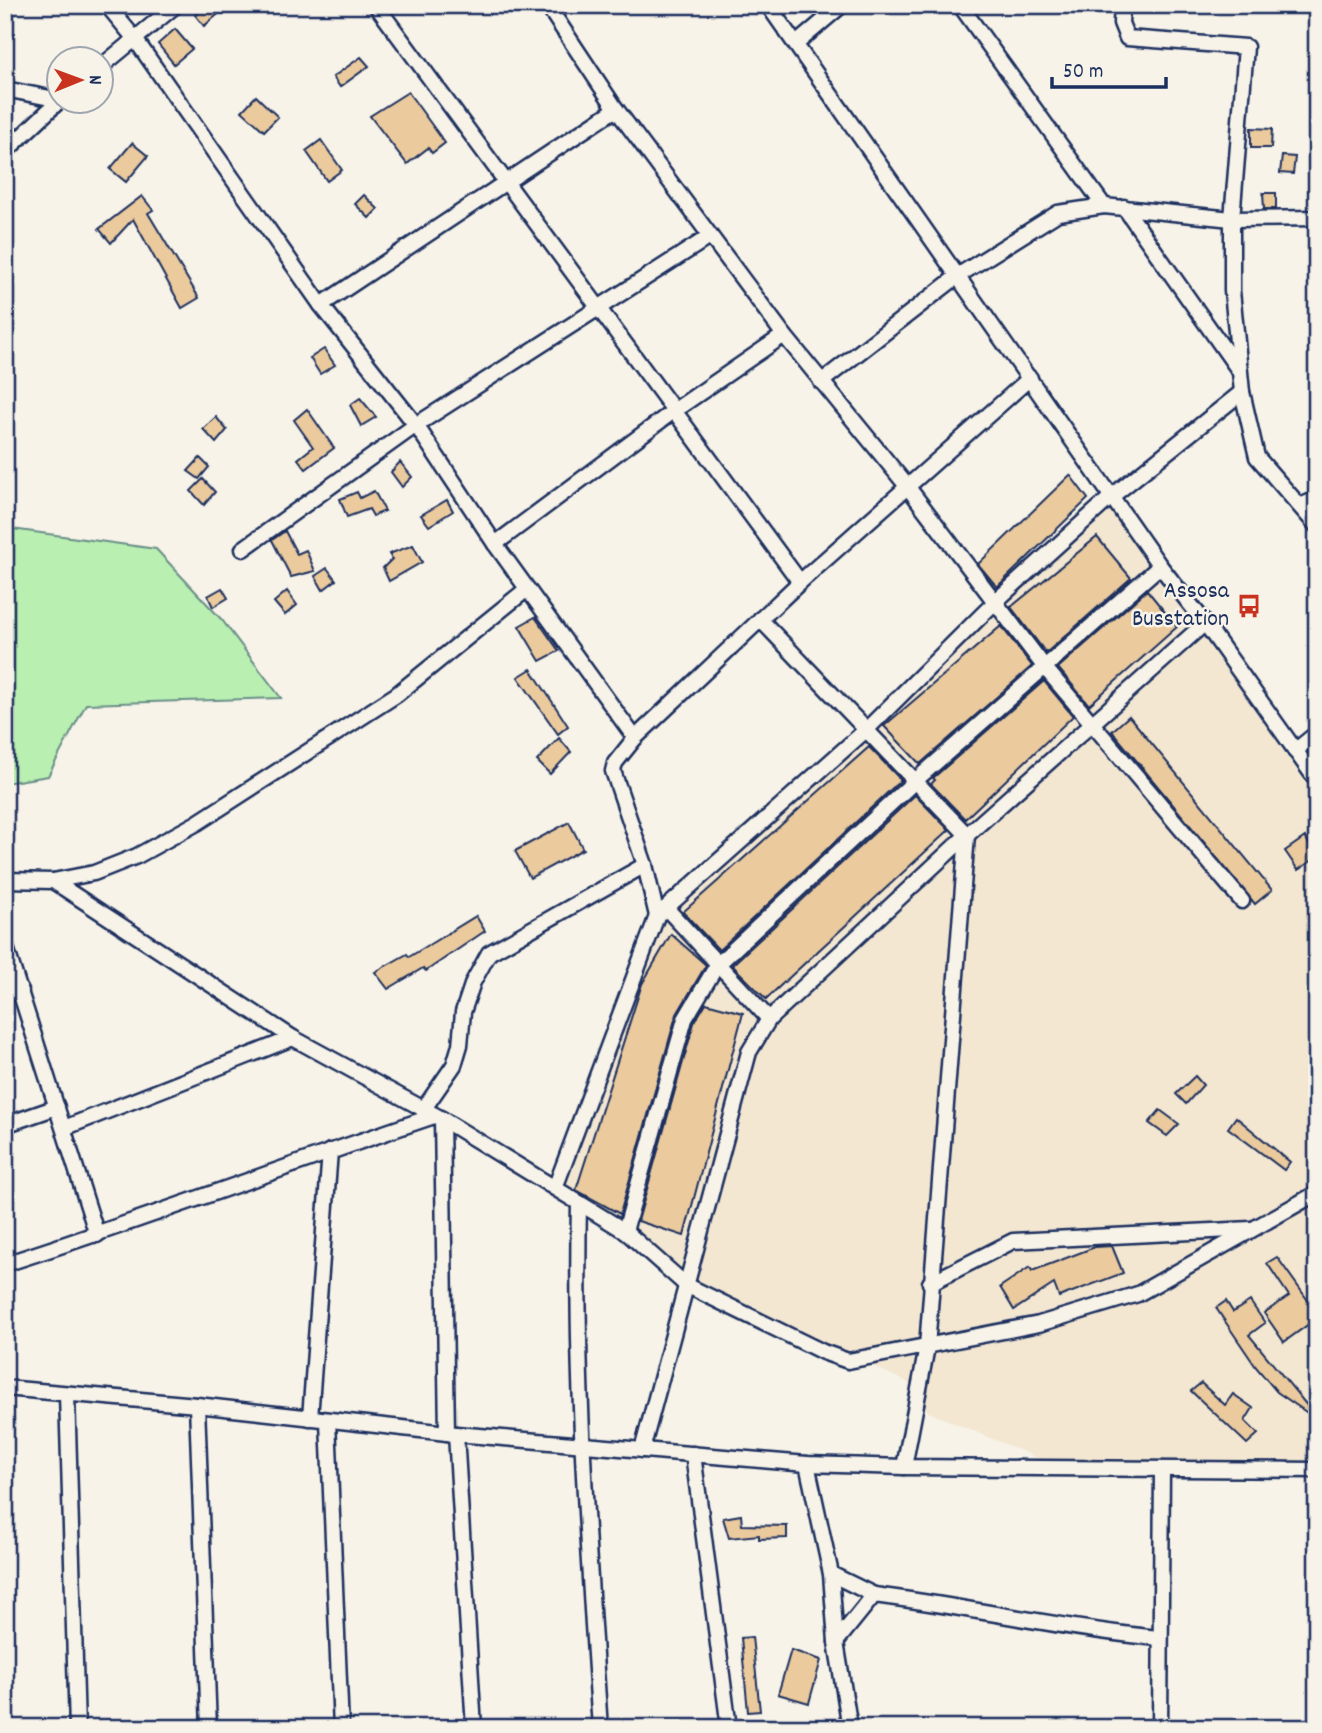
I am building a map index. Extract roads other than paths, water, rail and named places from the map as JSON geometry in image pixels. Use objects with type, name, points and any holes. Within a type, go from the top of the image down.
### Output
[{"type":"street","points":[[107,5],[135,39],[321,305],[416,425],[495,544],[635,738]]},
{"type":"street","points":[[116,55],[176,5]]},
{"type":"street","points":[[376,5],[800,582]]},
{"type":"street","points":[[547,5],[616,110],[784,335],[906,486],[1046,669],[1242,901]]},
{"type":"street","points":[[768,5],[959,275],[1111,497],[1205,623],[1317,781]]},
{"type":"street","points":[[796,44],[842,5]]},
{"type":"street","points":[[960,5],[1104,206]]},
{"type":"street","points":[[1122,5],[1121,23],[1127,38],[1246,47],[1232,219],[1232,291],[1242,392],[1257,457],[1302,505],[1317,526]]},
{"type":"street","points":[[5,89],[46,97]]},
{"type":"street","points":[[321,305],[616,110]]},
{"type":"street","points":[[5,152],[46,113]]},
{"type":"street","points":[[821,382],[959,275],[1058,214],[1104,206],[1232,219],[1317,218]]},
{"type":"street","points":[[1124,207],[1240,371]]},
{"type":"street","points":[[243,549],[416,425],[709,237]]},
{"type":"street","points":[[495,544],[675,410],[784,335]]},
{"type":"street","points":[[769,1019],[661,912],[613,771],[615,763],[635,738],[760,619],[1030,378]]},
{"type":"street","points":[[555,1188],[661,912],[867,729],[996,601],[1111,497],[1242,392]]},
{"type":"street","points":[[1302,505],[1317,499]]},
{"type":"street","points":[[625,1231],[685,1019],[717,965],[916,780],[1046,669],[1160,566]]},
{"type":"street","points":[[5,880],[53,881],[105,869],[137,856],[197,823],[396,695],[527,589]]},
{"type":"street","points":[[760,619],[967,835],[927,1347],[904,1467]]},
{"type":"street","points":[[642,1450],[749,1052],[769,1019],[967,835],[1205,623]]},
{"type":"street","points":[[1295,751],[1317,733]]},
{"type":"street","points":[[474,1728],[451,1434],[433,1115],[454,1065],[460,1045],[463,1012],[473,982],[489,953],[645,865]]},
{"type":"street","points":[[53,881],[293,1038],[433,1115],[625,1231],[686,1285],[823,1352],[848,1361],[1039,1324],[1138,1294],[1317,1193]]},
{"type":"street","points":[[5,944],[97,1235]]},
{"type":"street","points":[[5,995],[21,991]]},
{"type":"street","points":[[64,1128],[293,1038]]},
{"type":"street","points":[[5,1125],[57,1107]]},
{"type":"street","points":[[5,1264],[97,1235],[433,1115]]},
{"type":"street","points":[[310,1418],[330,1151]]},
{"type":"street","points":[[579,1204],[576,1319],[581,1444],[600,1728]]},
{"type":"street","points":[[930,1283],[1013,1241],[1258,1228]]},
{"type":"street","points":[[5,1388],[197,1405],[451,1434],[807,1464],[1317,1470]]},
{"type":"street","points":[[67,1394],[77,1728]]},
{"type":"street","points":[[197,1405],[209,1728]]},
{"type":"street","points":[[328,1421],[341,1728]]},
{"type":"street","points":[[693,1454],[729,1728]]},
{"type":"street","points":[[807,1464],[831,1574],[836,1642],[850,1728]]},
{"type":"street","points":[[1160,1728],[1158,1638],[1162,1469]]},
{"type":"street","points":[[831,1574],[874,1595],[947,1604],[1006,1618],[1158,1638]]},
{"type":"street","points":[[836,1642],[874,1595]]},
{"type":"place","name":"Assosa Busstation","points":[[1249,606]]}]
